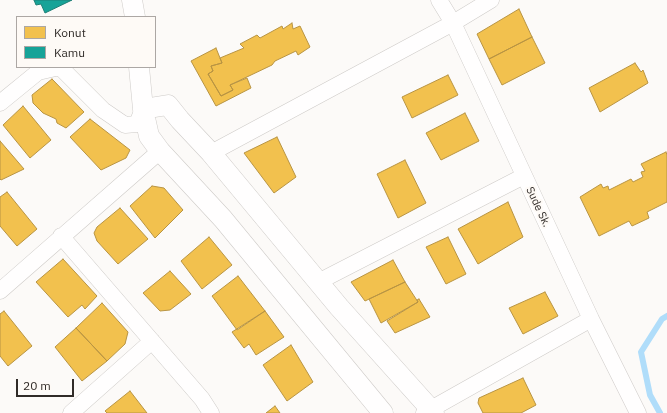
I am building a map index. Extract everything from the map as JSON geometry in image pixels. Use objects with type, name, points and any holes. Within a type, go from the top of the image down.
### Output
[{"type":"street","points":[[132,0],[135,16]]},
{"type":"street","name":"Sude Sk.","points":[[439,0],[452,23],[591,319],[638,413]]},
{"type":"street","points":[[211,153],[452,23],[491,0]]},
{"type":"street","points":[[0,103],[38,72],[56,68]]},
{"type":"street","points":[[61,68],[103,110],[125,125],[137,124],[143,109]]},
{"type":"street","points":[[139,68],[143,109],[149,136],[160,151],[223,219],[382,413]]},
{"type":"street","points":[[143,109],[168,105],[211,153],[338,307],[430,412],[591,319]]},
{"type":"street","points":[[0,291],[61,236],[160,151]]},
{"type":"street","points":[[318,282],[524,176]]},
{"type":"street","points":[[61,236],[202,399],[211,413]]},
{"type":"street","points":[[71,413],[152,342]]},
{"type":"building: Konut","points":[[519,9],[532,37],[489,59],[477,34]]},
{"type":"building: Konut","points":[[292,23],[293,29],[300,26],[310,47],[298,55],[296,51],[275,61],[272,65],[230,85],[233,90],[221,96],[208,74],[213,71],[211,66],[222,63],[220,58],[244,48],[240,44],[257,35],[260,38],[282,26],[283,29]]},
{"type":"building: Konut","points":[[532,37],[545,63],[502,85],[489,59]]},
{"type":"building: Konut","points":[[216,48],[222,63],[211,66],[213,71],[208,74],[221,96],[233,90],[230,85],[247,78],[251,88],[216,106],[191,61]]},
{"type":"building: Konut","points":[[635,63],[641,72],[643,70],[648,83],[600,112],[589,88]]},
{"type":"building: Konut","points":[[448,75],[458,95],[412,118],[402,97]]},
{"type":"building: Konut","points":[[52,79],[84,112],[66,128],[57,123],[56,119],[43,113],[33,103],[32,95]]},
{"type":"building: Konut","points":[[23,106],[51,140],[30,158],[3,125]]},
{"type":"building: Konut","points":[[465,113],[479,141],[441,160],[426,133]]},
{"type":"building: Konut","points":[[90,119],[130,150],[126,158],[101,170],[70,137]]},
{"type":"building: Konut","points":[[277,137],[296,177],[274,193],[244,153]]},
{"type":"building: Konut","points":[[0,141],[24,169],[1,180],[0,179]]},
{"type":"building: Konut","points":[[666,152],[667,202],[647,212],[649,218],[632,226],[629,221],[599,236],[580,197],[601,184],[603,188],[608,186],[609,190],[631,179],[633,182],[643,177],[641,172],[645,171],[641,164]]},
{"type":"building: Konut","points":[[405,160],[426,203],[398,218],[377,174]]},
{"type":"building: Konut","points":[[152,186],[164,188],[183,210],[155,238],[130,206]]},
{"type":"building: Konut","points":[[7,192],[37,229],[17,246],[0,226],[0,197]]},
{"type":"building: Konut","points":[[508,202],[523,237],[478,264],[458,229]]},
{"type":"building: Konut","points":[[120,208],[148,239],[118,264],[97,241],[94,233],[97,227]]},
{"type":"building: Konut","points":[[209,237],[232,265],[202,289],[181,261]]},
{"type":"building: Konut","points":[[448,237],[466,274],[446,284],[426,247]]},
{"type":"building: Konut","points":[[63,259],[97,296],[85,309],[82,305],[68,317],[36,282]]},
{"type":"building: Konut","points":[[393,260],[405,282],[365,301],[351,282]]},
{"type":"building: Konut","points":[[170,271],[191,294],[170,310],[160,311],[143,293]]},
{"type":"building: Konut","points":[[238,276],[265,311],[237,330],[212,296]]},
{"type":"building: Konut","points":[[405,282],[418,302],[381,323],[369,299]]},
{"type":"building: Konut","points":[[545,292],[558,316],[523,334],[509,308]]},
{"type":"building: Konut","points":[[419,299],[430,317],[395,333],[387,321],[418,302],[417,300]]},
{"type":"building: Konut","points":[[102,303],[128,332],[125,344],[107,361],[76,328]]},
{"type":"building: Konut","points":[[4,311],[32,346],[8,366],[0,356],[0,314]]},
{"type":"building: Konut","points":[[265,311],[284,337],[256,355],[249,344],[244,348],[232,332]]},
{"type":"building: Konut","points":[[76,328],[107,361],[82,381],[55,347]]},
{"type":"building: Konut","points":[[291,345],[313,382],[287,401],[263,365]]},
{"type":"building: Konut","points":[[523,378],[536,405],[521,413],[483,413],[478,403],[479,398]]},
{"type":"building: Konut","points":[[130,391],[147,413],[107,413],[105,411]]},
{"type":"building: Konut","points":[[275,406],[280,413],[266,413]]},
{"type":"building: Kamu","points":[[34,0],[72,0],[45,13],[41,4],[36,5]]},
{"type":"waterway","points":[[660,413],[650,395],[641,352],[662,319],[667,316]]}]
